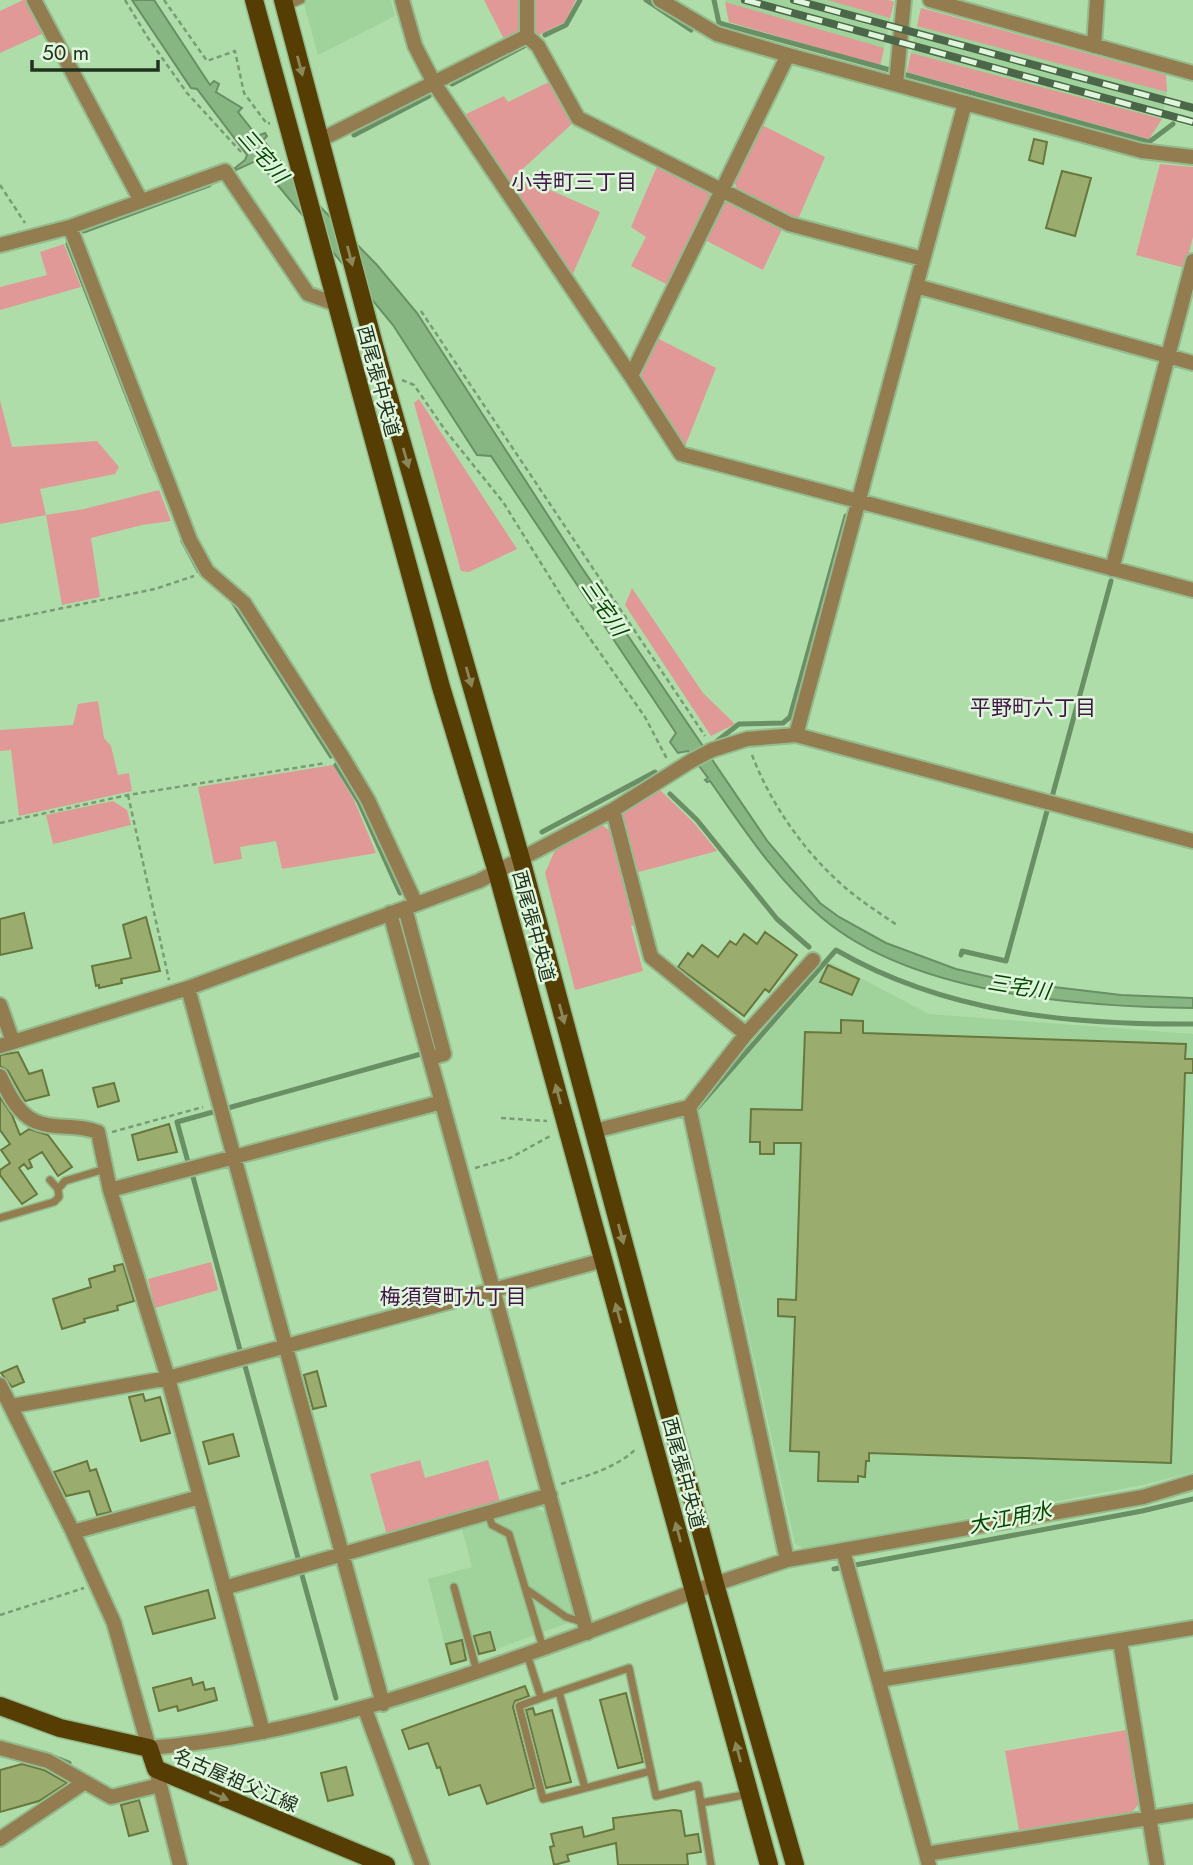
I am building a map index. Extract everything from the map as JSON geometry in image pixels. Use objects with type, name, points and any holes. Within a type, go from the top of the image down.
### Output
[{"type":"main road","name":"西尾張中央道","points":[[254,0],[441,687],[497,872],[769,1865]]},
{"type":"main road","name":"西尾張中央道","points":[[283,3],[374,345],[521,859],[715,1584],[794,1865]]},
{"type":"main road","name":"名古屋祖父江線","points":[[0,1706],[60,1728],[149,1748],[158,1777],[386,1865]]},
{"type":"street","points":[[34,0],[141,201]]},
{"type":"street","points":[[402,0],[415,46],[433,83],[681,454],[1193,590]]},
{"type":"street","points":[[527,0],[527,36],[538,46],[578,118],[789,224],[923,259]]},
{"type":"street","points":[[896,84],[904,0]]},
{"type":"street","points":[[930,0],[1193,73]]},
{"type":"street","points":[[1094,46],[1097,0]]},
{"type":"street","points":[[666,2],[717,34],[788,55],[1142,151],[1193,157]]},
{"type":"street","points":[[320,139],[527,36]]},
{"type":"street","points":[[631,376],[788,55]]},
{"type":"street","points":[[796,735],[965,103]]},
{"type":"street","points":[[0,245],[70,227],[225,171],[309,294],[334,296]]},
{"type":"street","points":[[70,227],[190,540],[207,571],[244,603],[368,800],[410,906],[444,1054],[430,1058]]},
{"type":"street","points":[[1112,569],[1193,261]]},
{"type":"street","points":[[916,286],[1193,363]]},
{"type":"street","points":[[0,1005],[6,1044],[188,988],[479,881],[613,810],[691,761],[713,750],[747,739],[796,735],[1193,841]]},
{"type":"street","points":[[613,810],[651,957],[746,1034]]},
{"type":"street","points":[[390,914],[586,1628]]},
{"type":"street","points":[[594,1131],[689,1107],[746,1034],[813,960]]},
{"type":"street","points":[[188,988],[383,1704]]},
{"type":"street","points":[[0,1076],[13,1102],[29,1118],[43,1124],[82,1126],[98,1132],[110,1191],[167,1378],[263,1731]]},
{"type":"street","points":[[110,1191],[442,1101]]},
{"type":"street","points":[[689,1107],[787,1560]]},
{"type":"street","points":[[12,1406],[167,1378],[604,1260]]},
{"type":"street","points":[[0,1385],[73,1532],[114,1623],[149,1748],[197,1744],[383,1704],[527,1654],[586,1628],[787,1560],[846,1560],[1143,1497],[1193,1482]]},
{"type":"street","points":[[224,1588],[488,1513],[549,1492]]},
{"type":"street","points":[[73,1532],[200,1497]]},
{"type":"street","points":[[846,1560],[928,1859],[1193,1811]]},
{"type":"street","points":[[879,1680],[1193,1628]]},
{"type":"street","points":[[1120,1641],[1157,1865]]},
{"type":"street","points":[[365,1709],[422,1865]]},
{"type":"street","points":[[0,1748],[48,1762],[111,1797],[158,1777],[180,1865]]},
{"type":"street","points":[[0,1839],[85,1783]]},
{"type":"lane","points":[[283,3],[302,0]]},
{"type":"lane","points":[[58,1189],[65,1181],[106,1169]]},
{"type":"lane","points":[[0,1218],[54,1202],[59,1197],[58,1189],[50,1180]]},
{"type":"lane","points":[[488,1513],[492,1525],[509,1534],[543,1648]]},
{"type":"lane","points":[[454,1587],[477,1672]]},
{"type":"lane","points":[[526,1588],[586,1628]]},
{"type":"lane","points":[[527,1654],[541,1698]]},
{"type":"lane","points":[[651,1771],[543,1799],[519,1706],[629,1668],[651,1771],[656,1797],[698,1785],[711,1865]]},
{"type":"lane","points":[[559,1692],[585,1788]]},
{"type":"lane","points":[[701,1803],[750,1794]]},
{"type":"path","points":[[125,0],[187,93],[241,152]]},
{"type":"path","points":[[164,0],[207,61],[235,51],[244,93],[267,124],[289,129]]},
{"type":"path","points":[[0,186],[34,236]]},
{"type":"path","points":[[421,310],[713,750]]},
{"type":"path","points":[[382,372],[414,385],[503,502],[570,610],[645,717],[674,772]]},
{"type":"path","points":[[0,621],[155,589],[207,571]]},
{"type":"path","points":[[747,739],[764,786],[817,859],[851,893],[897,925]]},
{"type":"path","points":[[0,823],[128,795],[323,764],[343,758]]},
{"type":"path","points":[[128,795],[171,993]]},
{"type":"path","points":[[99,1136],[219,1102]]},
{"type":"path","points":[[501,1118],[552,1122],[567,1126]]},
{"type":"path","points":[[461,1172],[510,1158],[567,1126]]},
{"type":"path","points":[[549,1492],[607,1470],[622,1461],[652,1435]]},
{"type":"path","points":[[0,1615],[96,1584]]},
{"type":"shaded area","points":[[26,0],[44,33],[0,53],[0,11]]},
{"type":"shaded area","points":[[303,0],[391,0],[395,16],[318,55]]},
{"type":"shaded area","points":[[484,0],[522,0],[519,30],[506,43]]},
{"type":"shaded area","points":[[533,0],[576,0],[565,22],[537,36],[534,30]]},
{"type":"shaded area","points":[[725,0],[894,2],[880,66],[729,22]]},
{"type":"shaded area","points":[[828,0],[888,0],[894,2],[890,18]]},
{"type":"shaded area","points":[[725,2],[884,48],[880,66],[729,22]]},
{"type":"shaded area","points":[[921,8],[1166,75],[1167,92],[1162,119],[1149,139],[907,72]]},
{"type":"shaded area","points":[[921,8],[1166,75],[1167,92],[917,26]]},
{"type":"shaded area","points":[[911,53],[1162,119],[1149,139],[907,72]]},
{"type":"shaded area","points":[[551,81],[574,122],[516,175],[600,212],[572,276],[464,115],[504,96],[508,102]]},
{"type":"shaded area","points":[[760,124],[825,157],[798,219],[737,190],[734,180]]},
{"type":"shaded area","points":[[658,164],[710,190],[712,197],[668,285],[631,266],[646,237],[631,227]]},
{"type":"shaded area","points":[[1160,164],[1193,167],[1193,237],[1185,268],[1136,255]]},
{"type":"shaded area","points":[[733,201],[783,227],[763,270],[705,240],[724,203]]},
{"type":"shaded area","points":[[64,244],[81,287],[0,310],[0,287],[47,275],[40,252]]},
{"type":"shaded area","points":[[657,338],[716,368],[684,449],[641,381],[642,367]]},
{"type":"shaded area","points":[[419,399],[517,549],[469,572],[461,571],[414,403]]},
{"type":"shaded area","points":[[0,400],[12,447],[97,441],[119,467],[115,474],[40,489],[46,515],[0,524]]},
{"type":"shaded area","points":[[159,490],[171,521],[142,525],[91,538],[100,597],[62,605],[46,515],[84,509]]},
{"type":"shaded area","points":[[632,588],[703,693],[735,724],[711,736],[625,605]]},
{"type":"shaded area","points":[[98,701],[104,738],[111,746],[118,775],[129,773],[132,791],[19,816],[11,750],[0,751],[0,730],[73,725],[78,704]]},
{"type":"shaded area","points":[[333,765],[354,800],[376,853],[282,869],[276,841],[240,847],[242,859],[214,864],[198,787]]},
{"type":"shaded area","points":[[660,790],[694,823],[717,851],[635,873],[620,822],[624,810]]},
{"type":"shaded area","points":[[113,801],[127,810],[131,825],[53,844],[46,815]]},
{"type":"shaded area","points":[[600,824],[612,832],[637,924],[631,926],[643,971],[575,990],[545,873],[556,848]]},
{"type":"shaded area","points":[[830,962],[929,1014],[1193,1034],[1193,1472],[1143,1485],[805,1549],[795,1544],[699,1110]]},
{"type":"shaded area","points":[[211,1262],[218,1290],[155,1308],[148,1279]]},
{"type":"shaded area","points":[[420,1460],[425,1478],[488,1460],[500,1502],[387,1535],[370,1474]]},
{"type":"shaded area","points":[[536,1508],[546,1513],[574,1613],[568,1623],[450,1666],[428,1579],[472,1567],[462,1529]]},
{"type":"shaded area","points":[[1126,1730],[1139,1804],[1132,1812],[1019,1830],[1005,1751]]},
{"type":"water","name":"三宅川","points":[[132,0],[154,0],[210,85],[214,81],[219,84],[216,92],[242,108],[238,112],[257,136],[265,133],[267,136],[263,140],[300,186],[377,265],[417,313],[580,565],[768,842],[820,903],[839,917],[886,943],[956,969],[1012,982],[1121,995],[1193,998],[1193,1008],[1049,999],[948,979],[901,964],[858,943],[805,902],[761,853],[710,781],[705,780],[708,778],[688,751],[678,753],[670,742],[676,733],[491,456],[477,455],[393,325],[262,166],[256,161],[236,170],[247,155],[197,89],[191,88]]},
{"type":"building","points":[[1034,139],[1047,142],[1043,164],[1029,160]]},
{"type":"building","points":[[1062,171],[1091,178],[1075,236],[1046,228]]},
{"type":"building","points":[[24,913],[32,948],[0,955],[0,919]]},
{"type":"building","points":[[146,917],[160,971],[121,979],[122,983],[99,988],[99,985],[96,986],[92,966],[131,958],[123,925]]},
{"type":"building","points":[[765,932],[797,955],[769,992],[765,989],[744,1016],[678,967],[688,953],[693,957],[702,945],[718,957],[730,941],[736,945],[744,934],[757,944]]},
{"type":"building","points":[[828,965],[859,979],[852,995],[820,982]]},
{"type":"building","points":[[841,1020],[863,1021],[863,1033],[1186,1044],[1185,1059],[1193,1059],[1193,1073],[1185,1073],[1171,1463],[869,1453],[865,1477],[858,1476],[858,1482],[818,1481],[819,1452],[790,1451],[795,1317],[778,1316],[778,1299],[796,1300],[801,1143],[774,1143],[774,1154],[760,1154],[760,1142],[750,1142],[751,1109],[802,1110],[805,1032],[841,1033]]},
{"type":"building","points":[[18,1052],[29,1074],[42,1070],[49,1095],[25,1101],[8,1071],[0,1066],[0,1055]]},
{"type":"building","points":[[114,1083],[119,1101],[98,1107],[93,1088]]},
{"type":"building","points":[[0,1097],[12,1115],[20,1135],[29,1129],[48,1135],[72,1167],[58,1176],[42,1152],[29,1160],[32,1167],[28,1169],[24,1164],[19,1168],[37,1194],[22,1204],[0,1175],[0,1170],[10,1163],[1,1150],[10,1144],[0,1130]]},
{"type":"building","points":[[169,1124],[177,1152],[138,1160],[132,1135]]},
{"type":"building","points":[[123,1264],[134,1301],[117,1306],[118,1310],[84,1319],[85,1322],[62,1329],[53,1299],[91,1287],[89,1279],[115,1271],[114,1266]]},
{"type":"building","points":[[17,1366],[24,1382],[12,1387],[1,1373]]},
{"type":"building","points":[[317,1371],[326,1406],[313,1409],[304,1375]]},
{"type":"building","points":[[143,1394],[145,1401],[160,1397],[170,1433],[141,1441],[129,1397]]},
{"type":"building","points":[[233,1434],[239,1456],[209,1464],[203,1442]]},
{"type":"building","points":[[87,1461],[90,1471],[96,1469],[111,1512],[97,1515],[89,1491],[66,1496],[54,1472]]},
{"type":"building","points":[[208,1590],[215,1618],[153,1634],[145,1607]]},
{"type":"building","points":[[490,1632],[495,1650],[479,1654],[474,1636]]},
{"type":"building","points":[[462,1640],[466,1660],[451,1664],[446,1644]]},
{"type":"building","points":[[191,1678],[193,1685],[203,1682],[205,1690],[214,1688],[217,1700],[178,1711],[177,1706],[159,1711],[153,1688]]},
{"type":"building","points":[[525,1686],[529,1696],[515,1701],[513,1707],[534,1788],[487,1804],[480,1785],[449,1795],[440,1767],[437,1768],[428,1743],[409,1749],[402,1730]]},
{"type":"building","points":[[626,1693],[643,1762],[618,1768],[600,1700]]},
{"type":"building","points":[[533,1708],[535,1715],[552,1710],[571,1782],[546,1788],[526,1710]]},
{"type":"building","points":[[22,1764],[44,1770],[67,1783],[39,1801],[0,1812],[0,1770]]},
{"type":"building","points":[[346,1767],[353,1795],[328,1801],[321,1773]]},
{"type":"building","points":[[139,1800],[148,1831],[129,1836],[121,1805]]},
{"type":"building","points":[[681,1811],[685,1836],[698,1834],[701,1852],[687,1854],[688,1865],[618,1865],[616,1843],[567,1855],[569,1861],[554,1865],[550,1847],[554,1846],[551,1834],[582,1827],[584,1837],[614,1829],[613,1818]]},
{"type":"waterway","points":[[545,35],[566,25],[580,0]]},
{"type":"waterway","points":[[646,0],[691,30]]},
{"type":"waterway","points":[[714,0],[719,23],[890,70]]},
{"type":"waterway","points":[[452,84],[524,46]]},
{"type":"waterway","points":[[907,75],[1149,142],[1173,124]]},
{"type":"waterway","points":[[354,135],[429,96]]},
{"type":"waterway","points":[[84,231],[209,185]]},
{"type":"waterway","points":[[68,244],[156,470]]},
{"type":"waterway","points":[[717,741],[739,724],[783,723],[790,717],[846,516]]},
{"type":"waterway","points":[[183,541],[199,571]]},
{"type":"waterway","points":[[1052,797],[1111,581]]},
{"type":"waterway","points":[[233,602],[331,756]]},
{"type":"waterway","points":[[336,765],[359,802],[400,893]]},
{"type":"waterway","points":[[542,832],[655,772]]},
{"type":"waterway","points":[[670,794],[697,820],[777,919],[809,947]]},
{"type":"waterway","points":[[961,955],[962,951],[1006,961],[1047,811]]},
{"type":"waterway","points":[[698,1107],[836,950],[920,988],[1009,1011],[1100,1022],[1193,1024]]},
{"type":"waterway","points":[[228,1108],[421,1054]]},
{"type":"waterway","points":[[188,1162],[177,1122],[213,1112]]},
{"type":"waterway","points":[[193,1177],[240,1350]]},
{"type":"waterway","points":[[245,1366],[298,1558]]},
{"type":"waterway","name":"大江用水","points":[[834,1569],[1193,1499]]},
{"type":"waterway","points":[[302,1575],[336,1698]]},
{"type":"waterway","points":[[51,1756],[69,1763]]},
{"type":"railway","points":[[745,0],[1193,122]]},
{"type":"railway","points":[[794,0],[1193,108]]},
{"type":"district","name":"小寺町三丁目","points":[[574,182]]},
{"type":"district","name":"平野町六丁目","points":[[1033,708]]},
{"type":"district","name":"梅須賀町九丁目","points":[[453,1297]]}]
